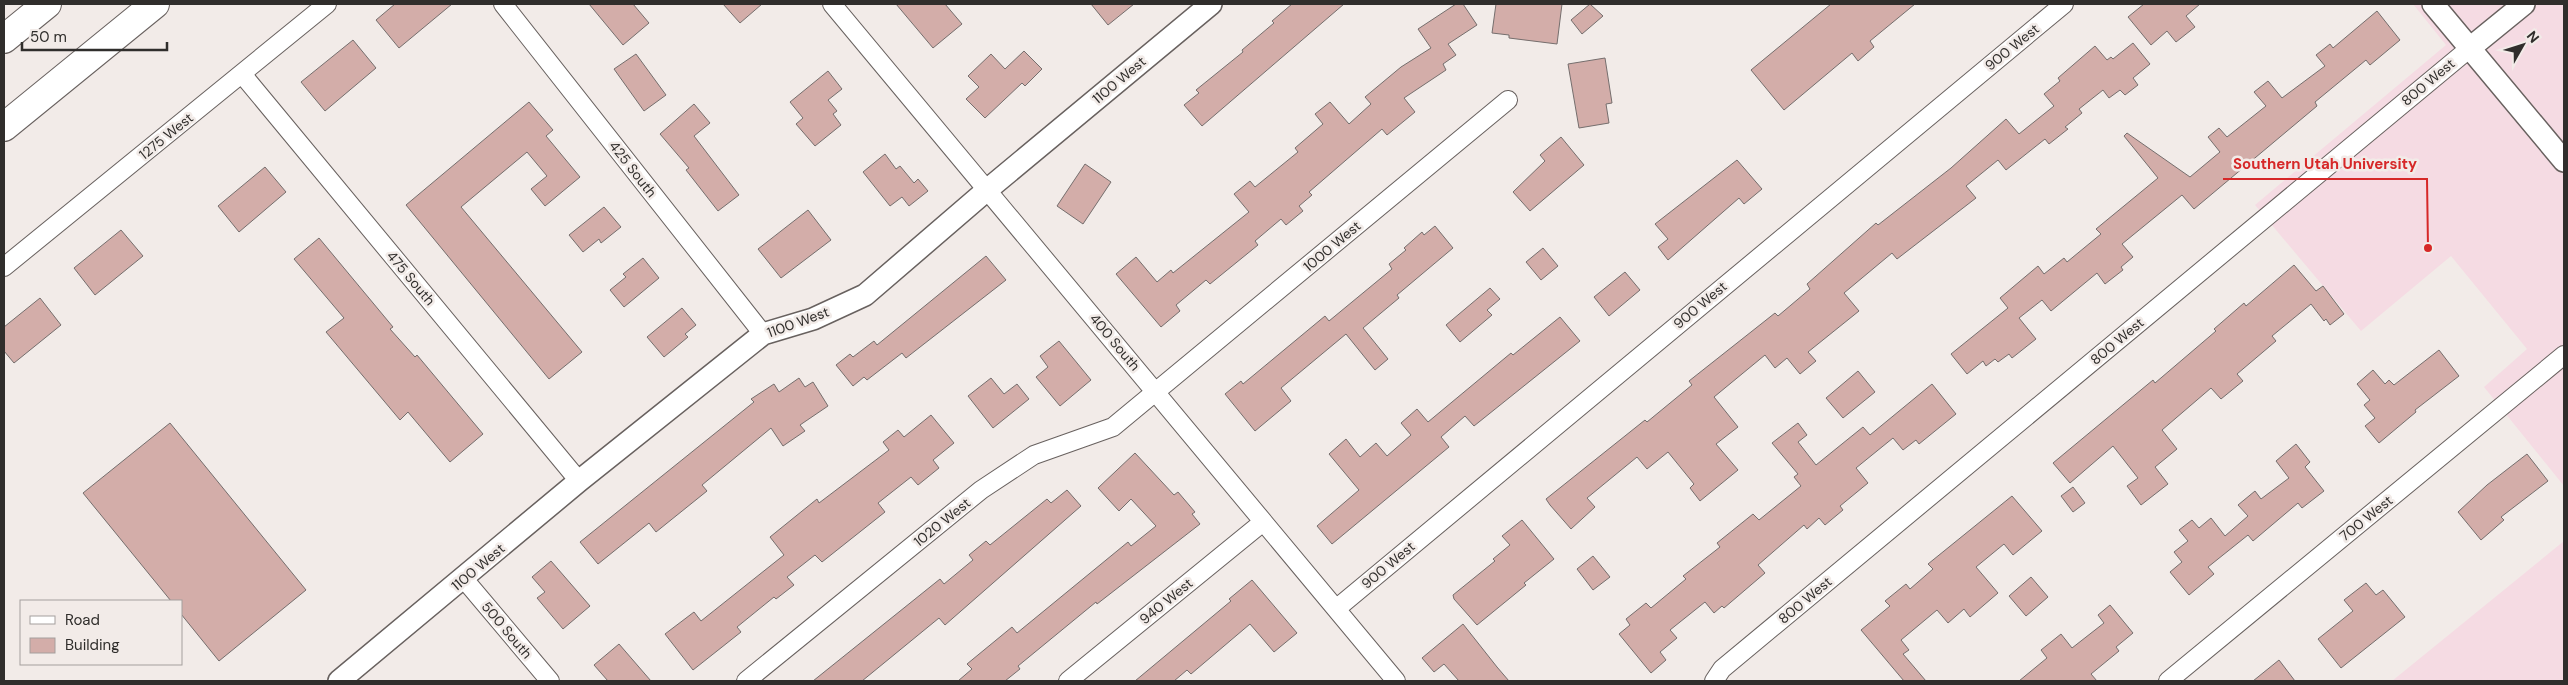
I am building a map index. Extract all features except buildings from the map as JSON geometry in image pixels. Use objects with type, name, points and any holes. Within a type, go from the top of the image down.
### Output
[{"type":"highway","points":[[4,39],[47,4]]},
{"type":"highway","points":[[4,127],[155,4]]},
{"type":"street","name":"1275 West","points":[[4,268],[327,4]]},
{"type":"street","name":"425 South","points":[[503,4],[763,334]]},
{"type":"street","name":"400 South","points":[[832,4],[1396,681]]},
{"type":"street","name":"900 West","points":[[1336,609],[2063,4]]},
{"type":"street","points":[[2433,4],[2564,161]]},
{"type":"street","name":"800 West","points":[[1714,681],[1722,669],[2524,4]]},
{"type":"street","name":"1100 West","points":[[339,681],[579,481],[763,334],[813,319],[865,295],[1204,6]]},
{"type":"street","name":"475 South","points":[[242,74],[579,481]]},
{"type":"street","name":"1000 West","points":[[1156,392],[1508,100]]},
{"type":"street","name":"700 West","points":[[2168,681],[2564,355]]},
{"type":"street","name":"1020 West","points":[[746,681],[981,490],[1034,455],[1113,426],[1156,392]]},
{"type":"street","name":"940 West","points":[[1068,681],[1263,522]]},
{"type":"street","name":"500 South","points":[[464,578],[550,681]]},
{"type":"shaded area","points":[[2413,4],[2564,4],[2564,486],[2484,387],[2527,349],[2451,256],[2361,331],[2255,205],[2446,45]]},
{"type":"shaded area","points":[[2564,541],[2564,681],[2392,681]]},
{"type":"place","name":"Southern Utah University","points":[[2428,248]]}]
